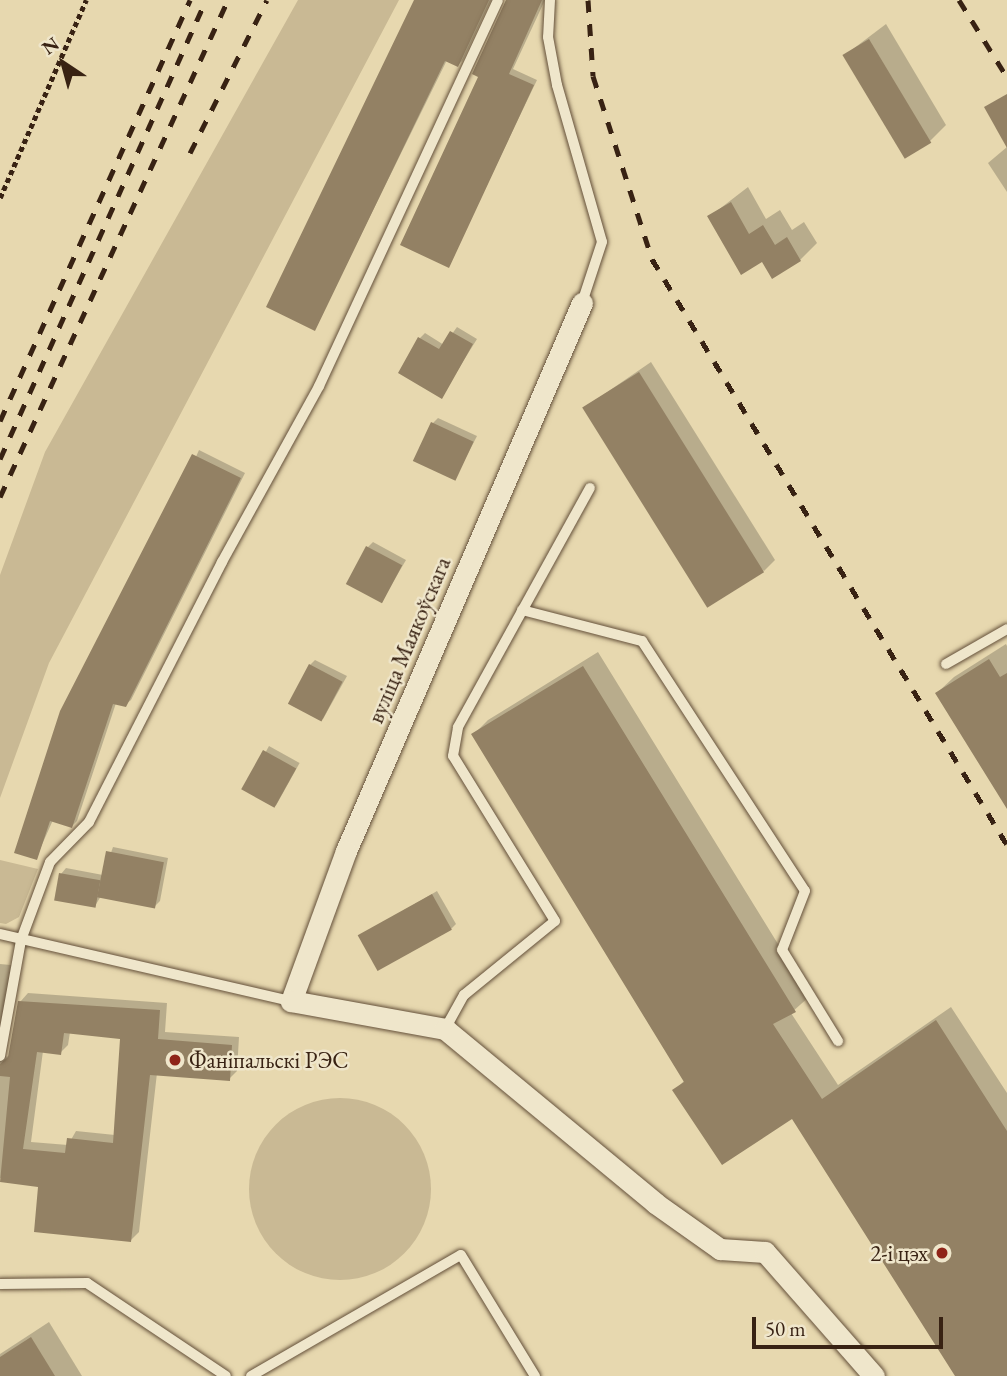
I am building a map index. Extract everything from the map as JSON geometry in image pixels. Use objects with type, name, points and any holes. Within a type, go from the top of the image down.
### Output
[{"type":"street","name":"вуліца Маякоўскага","points":[[292,1001],[346,851],[582,303]]},
{"type":"street","points":[[292,1001],[445,1029],[655,1203],[720,1249],[765,1252],[874,1376]]},
{"type":"lane","points":[[0,1056],[21,940],[50,862],[89,822],[222,562],[319,386],[498,0]]},
{"type":"lane","points":[[550,0],[548,37],[557,85],[602,242],[582,303]]},
{"type":"lane","points":[[445,1029],[464,995],[555,921],[453,756],[458,727],[590,488]]},
{"type":"lane","points":[[522,610],[642,641],[805,891],[782,950],[838,1041]]},
{"type":"lane","points":[[946,664],[1007,629]]},
{"type":"lane","points":[[0,934],[292,1001]]},
{"type":"lane","points":[[251,1376],[461,1255],[535,1376]]},
{"type":"lane","points":[[0,1284],[87,1283],[226,1376]]},
{"type":"path","points":[[0,198],[86,0]]},
{"type":"shaded area","points":[[298,0],[399,0],[49,663],[0,798],[0,575],[45,452]]},
{"type":"shaded area","points":[[0,860],[38,869],[19,917],[6,924],[0,923]]},
{"type":"shaded area","points":[[340,1098],[375,1104],[405,1124],[425,1154],[431,1189],[425,1224],[405,1254],[375,1274],[340,1280],[305,1274],[275,1254],[255,1224],[249,1189],[255,1154],[275,1124],[305,1104]]},
{"type":"building","points":[[414,0],[489,0],[458,67],[445,61],[315,331],[266,307]]},
{"type":"building","points":[[506,0],[542,0],[509,74],[534,85],[449,268],[400,245],[478,77],[472,74]]},
{"type":"building","points":[[869,39],[931,143],[905,159],[842,55]]},
{"type":"building","points":[[1007,94],[1007,148],[984,107]]},
{"type":"building","points":[[731,202],[749,234],[763,225],[775,245],[787,237],[801,261],[772,279],[762,262],[741,275],[707,216]]},
{"type":"building","points":[[450,331],[473,344],[442,399],[398,373],[418,337],[439,349]]},
{"type":"building","points":[[639,372],[764,572],[707,608],[582,408]]},
{"type":"building","points":[[431,422],[474,442],[455,481],[413,461]]},
{"type":"building","points":[[192,454],[241,478],[126,707],[113,704],[72,828],[50,821],[37,860],[14,853],[60,711]]},
{"type":"building","points":[[366,546],[402,565],[382,603],[346,584]]},
{"type":"building","points":[[989,659],[1000,677],[1007,673],[1007,809],[935,693]]},
{"type":"building","points":[[309,664],[343,682],[321,722],[288,704]]},
{"type":"building","points":[[583,666],[796,1012],[773,1024],[822,1099],[936,1020],[1007,1131],[1007,1376],[955,1376],[792,1119],[722,1165],[672,1090],[684,1082],[471,734]]},
{"type":"building","points":[[263,750],[296,768],[274,808],[241,789]]},
{"type":"building","points":[[106,851],[164,862],[155,908],[97,897]]},
{"type":"building","points":[[59,873],[100,880],[95,908],[54,901]]},
{"type":"building","points":[[432,894],[452,930],[378,971],[358,935]]},
{"type":"building","points":[[18,1001],[160,1010],[158,1039],[232,1045],[230,1081],[150,1075],[131,1242],[34,1232],[38,1187],[0,1182],[10,1077],[0,1076],[0,1064],[8,1057]],"holes":[[[64,1033],[120,1039],[113,1143],[67,1138],[65,1153],[23,1149],[37,1052],[61,1055]]]},
{"type":"building","points":[[31,1337],[55,1376],[0,1376],[0,1357]]},
{"type":"railway","points":[[0,421],[190,0]]},
{"type":"railway","points":[[0,459],[206,0]]},
{"type":"railway","points":[[0,497],[228,0]]},
{"type":"railway","points":[[190,153],[267,0]]},
{"type":"railway","points":[[588,0],[593,76],[652,259],[1007,845]]},
{"type":"railway","points":[[959,0],[1007,77]]},
{"type":"place","name":"Фаніпальскі РЭС","points":[[175,1060]]},
{"type":"place","name":"2-і цэх","points":[[942,1253]]}]
